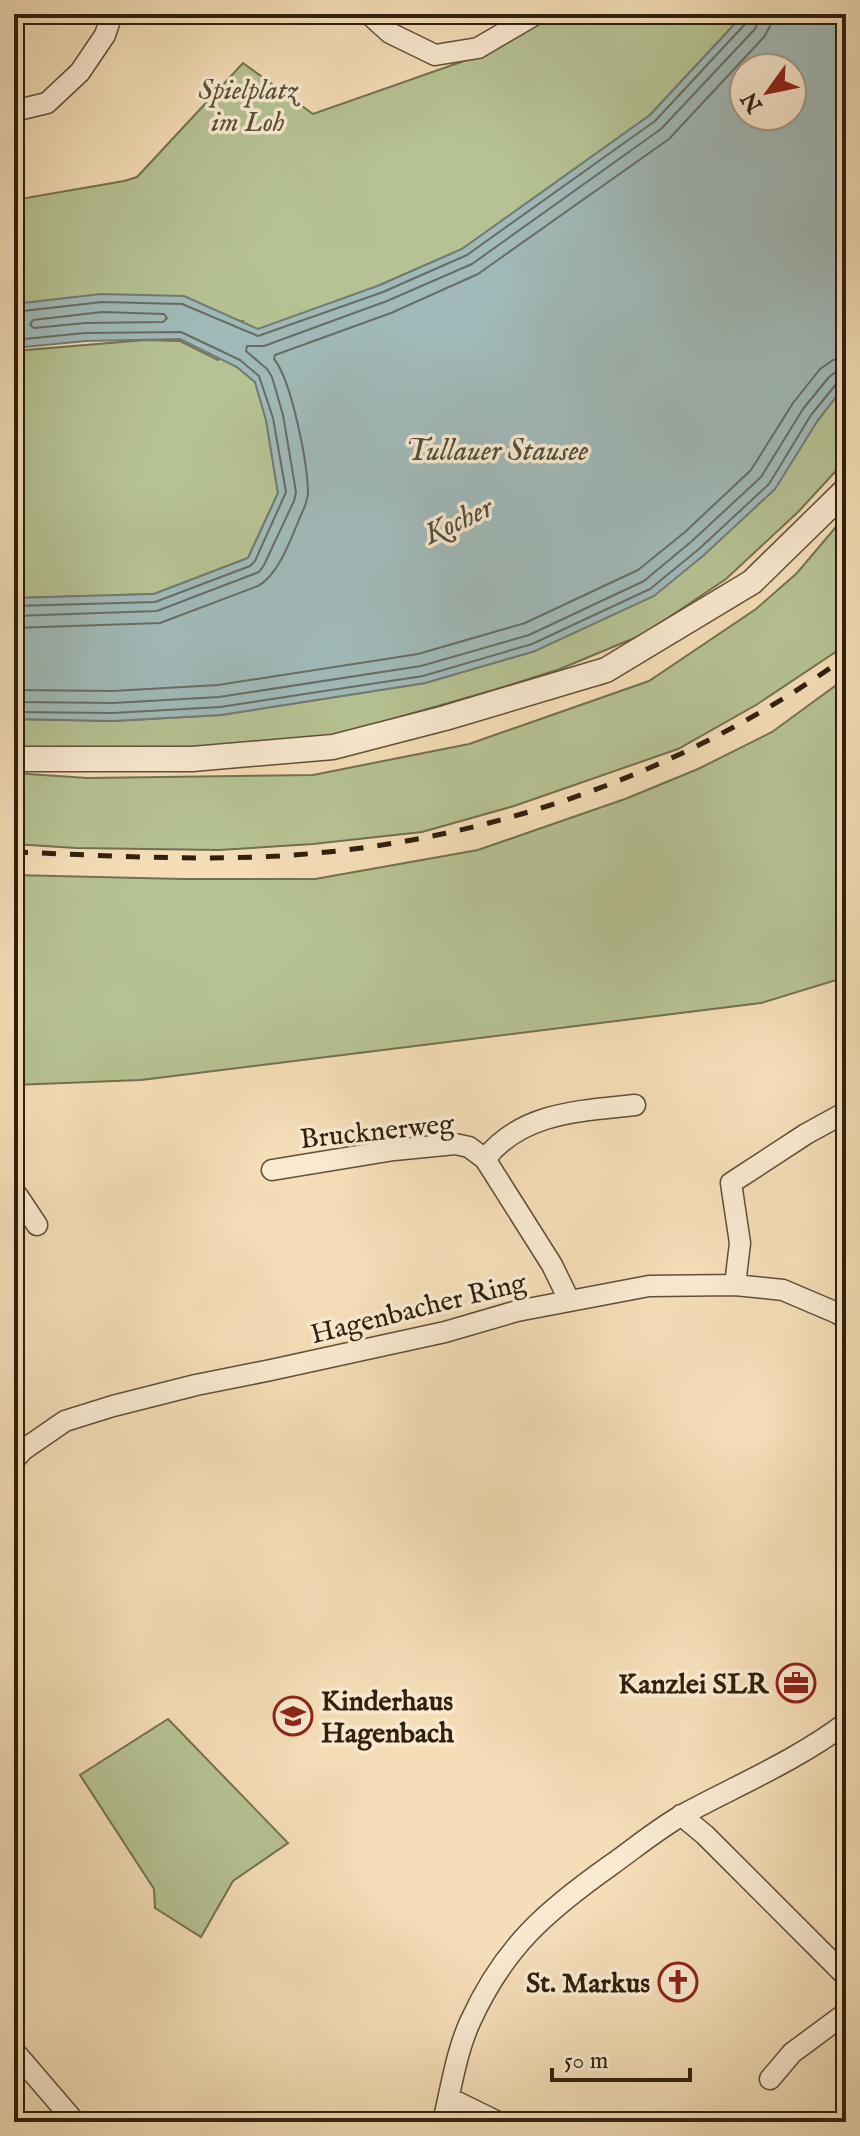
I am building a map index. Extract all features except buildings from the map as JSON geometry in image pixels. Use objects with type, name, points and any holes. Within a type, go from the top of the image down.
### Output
[{"type":"street","points":[[14,111],[47,103],[80,72],[105,35],[112,14]]},
{"type":"street","points":[[369,14],[390,33],[435,55],[478,48],[536,14]]},
{"type":"street","points":[[14,759],[192,759],[333,747],[445,718],[606,670],[752,582],[846,490]]},
{"type":"street","name":"Brucknerweg","points":[[485,1159],[495,1147],[533,1122],[569,1112],[635,1105]]},
{"type":"street","points":[[735,1285],[740,1243],[731,1183],[846,1112]]},
{"type":"street","name":"Brucknerweg","points":[[272,1170],[394,1150],[455,1144],[469,1147],[485,1159],[552,1265],[569,1300]]},
{"type":"street","points":[[14,1194],[37,1225]]},
{"type":"street","name":"Hagenbacher Ring","points":[[17,1450],[65,1421],[113,1406],[196,1385],[445,1332],[517,1311],[649,1286],[735,1285],[783,1290],[846,1319]]},
{"type":"street","points":[[443,2122],[469,2024],[504,1961],[537,1923],[681,1815],[822,1741],[846,1723]]},
{"type":"street","points":[[681,1815],[705,1835],[846,1976]]},
{"type":"street","points":[[770,2079],[792,2053],[846,2013]]},
{"type":"street","points":[[14,2051],[75,2122]]},
{"type":"street","points":[[449,2098],[498,2122]]},
{"type":"green space","name":"Spielplatz im Loh","points":[[549,14],[744,14],[650,115],[462,249],[380,285],[237,367],[255,382],[266,419],[278,493],[248,558],[154,594],[14,598],[14,351],[145,340],[180,341],[218,360],[243,321],[14,304],[14,200],[137,177],[243,63],[313,114],[478,56]]},
{"type":"green space","points":[[846,384],[846,460],[798,512],[726,579],[644,634],[560,669],[309,743],[222,750],[14,751],[14,719],[113,721],[221,715],[425,683],[535,651],[818,420]]},
{"type":"green space","points":[[846,515],[846,645],[756,705],[678,749],[514,806],[422,832],[219,850],[14,844],[14,773],[87,778],[313,775],[469,744],[649,681],[756,609],[797,573]]},
{"type":"green space","points":[[846,678],[846,977],[761,1003],[141,1080],[14,1085],[14,875],[315,879],[478,850],[625,799],[698,769],[772,732]]},
{"type":"green space","points":[[168,1719],[288,1843],[233,1881],[201,1937],[155,1908],[154,1889],[80,1775]]},
{"type":"water","name":"Tullauer Stausee","points":[[744,14],[846,14],[846,384],[818,420],[775,489],[704,555],[654,596],[535,651],[425,683],[221,715],[113,721],[14,719],[14,598],[154,594],[248,558],[278,493],[266,420],[255,382],[237,367],[180,339],[86,341],[14,348],[14,304],[101,294],[184,296],[258,329],[380,285],[462,249],[650,115]]},
{"type":"railway","points":[[14,852],[166,858],[257,857],[336,851],[413,840],[490,823],[566,800],[639,772],[711,739],[780,701],[846,657]]},
{"type":"place","name":"Kanzlei SLR","points":[[796,1683]]},
{"type":"place","name":"Kinderhaus Hagenbach","points":[[293,1716]]},
{"type":"place","name":"St. Markus","points":[[678,1982]]},
{"type":"water label","name":"Kocher","points":[[458,520]]}]
